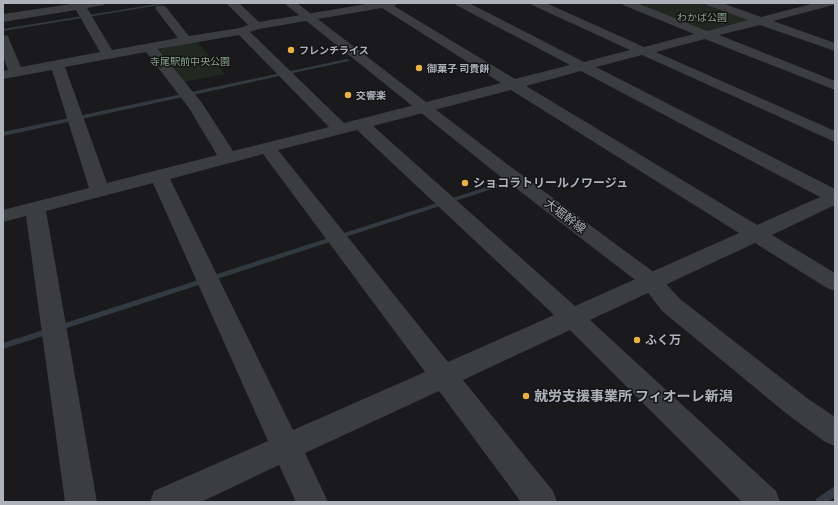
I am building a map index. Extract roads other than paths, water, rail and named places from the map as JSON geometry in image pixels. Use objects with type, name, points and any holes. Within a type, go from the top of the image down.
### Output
[{"type":"street","points":[[3,18],[100,3]]},
{"type":"street","points":[[232,3],[256,26]]},
{"type":"street","name":"大堀幹線","points":[[290,3],[425,107],[497,165],[651,281],[671,305],[797,406],[835,433]]},
{"type":"street","points":[[460,3],[835,198]]},
{"type":"street","points":[[536,3],[835,137]]},
{"type":"street","points":[[710,3],[835,47]]},
{"type":"street","points":[[790,3],[808,8],[829,9]]},
{"type":"street","points":[[3,39],[9,74],[186,40],[242,31],[256,26],[386,4],[835,282]]},
{"type":"street","points":[[634,4],[706,35],[835,86]]},
{"type":"street","points":[[80,6],[108,55]]},
{"type":"street","points":[[161,8],[186,40]]},
{"type":"street","points":[[3,216],[808,8]]},
{"type":"street","points":[[242,31],[572,317],[764,502]]},
{"type":"street","points":[[150,48],[196,106],[228,158]]},
{"type":"street","points":[[57,65],[100,191]]},
{"type":"street","points":[[267,148],[541,502]]},
{"type":"street","points":[[158,176],[312,502]]},
{"type":"street","points":[[166,502],[835,198]]},
{"type":"street","points":[[35,208],[81,502]]},
{"type":"waterway","points":[[3,30],[170,3]]},
{"type":"waterway","points":[[3,134],[347,60]]},
{"type":"waterway","points":[[3,346],[496,186]]},
{"type":"waterway","points":[[820,502],[835,491]]},
{"type":"place","name":"フレンチライス","points":[[291,50]]},
{"type":"place","name":"御菓子 司貴餅","points":[[419,68]]},
{"type":"place","name":"交響楽","points":[[348,95]]},
{"type":"place","name":"ショコラトリールノワージュ","points":[[465,183]]},
{"type":"place","name":"ふく万","points":[[637,340]]},
{"type":"place","name":"就労支援事業所 フィオーレ新潟","points":[[526,396]]},
{"type":"park label","name":"わかば公園","points":[[702,17]]},
{"type":"park label","name":"寺尾駅前中央公園","points":[[190,61]]}]
